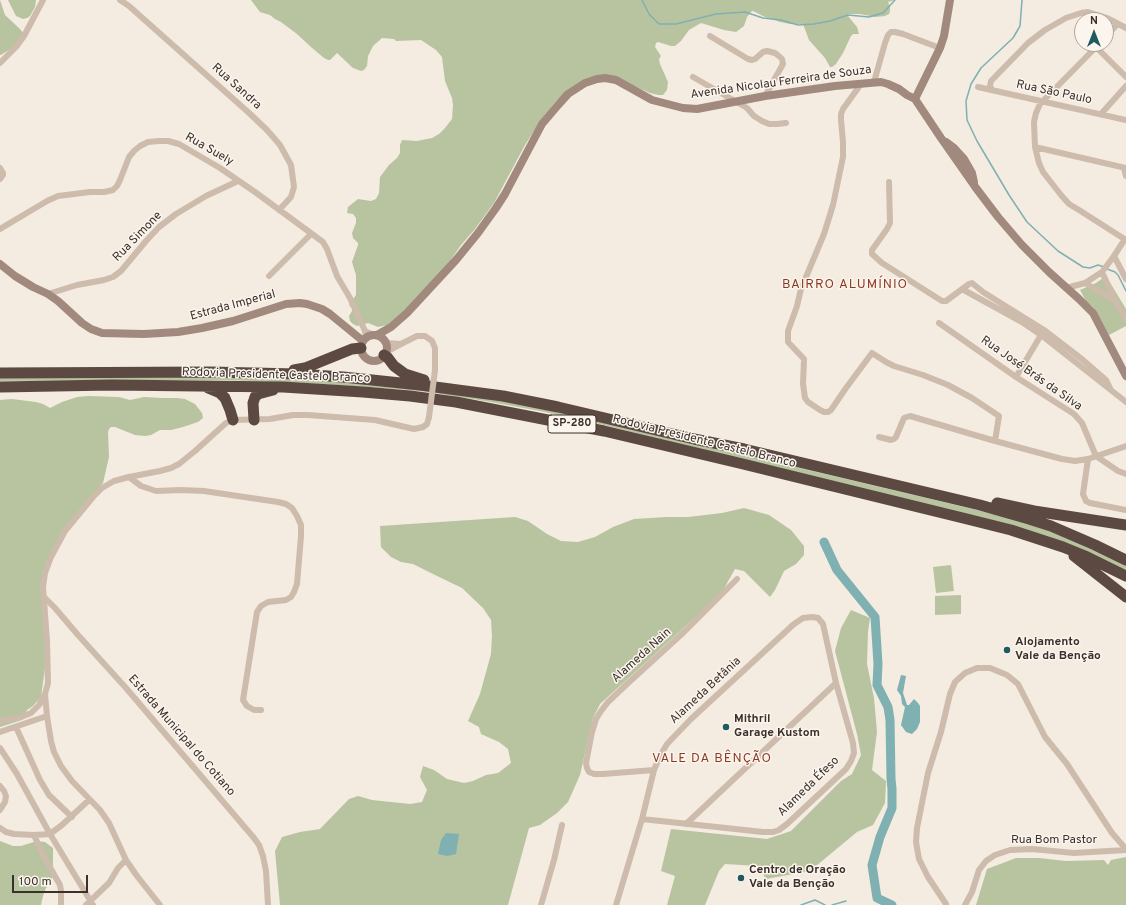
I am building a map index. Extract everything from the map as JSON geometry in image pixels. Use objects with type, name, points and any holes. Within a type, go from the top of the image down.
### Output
[{"type":"highway","points":[[210,372],[240,370],[298,370],[313,366],[352,349],[368,338]]},
{"type":"highway","points":[[385,354],[394,366],[405,374],[503,396]]},
{"type":"highway","name":"Rodovia Presidente Castelo Branco","points":[[0,373],[210,372],[297,374],[420,385],[503,396],[558,407],[917,489],[1030,519],[1068,533],[1126,560]]},
{"type":"highway","name":"Rodovia Presidente Castelo Branco","points":[[0,387],[112,385],[283,387],[348,390],[410,396],[480,406],[588,428],[967,518],[1011,530],[1063,547],[1126,576]]},
{"type":"highway","points":[[202,386],[220,393],[225,398],[233,420]]},
{"type":"highway","points":[[254,420],[253,403],[255,397],[261,393],[283,387]]},
{"type":"highway","points":[[917,489],[945,492],[1034,511],[1126,525]]},
{"type":"highway","points":[[1063,547],[1126,597]]},
{"type":"street","points":[[0,64],[24,36],[43,0]]},
{"type":"street","name":"Rua Sandra","points":[[120,0],[129,6],[248,112],[280,145],[291,165],[294,187],[291,196],[279,210]]},
{"type":"street","points":[[915,99],[940,48],[947,21],[950,0]]},
{"type":"street","points":[[992,90],[990,84],[991,81],[1028,43],[1037,35],[1075,14],[1088,12],[1096,14],[1126,28]]},
{"type":"street","points":[[1114,28],[1118,24]]},
{"type":"street","points":[[874,82],[885,43],[890,32],[903,34],[940,48]]},
{"type":"street","points":[[710,36],[748,59],[755,59],[764,51],[775,53],[780,57],[783,61],[782,64],[765,96]]},
{"type":"street","points":[[1066,288],[1085,283],[1102,272],[1125,239],[1070,204],[1061,195],[1043,172],[1035,147],[1034,122],[1040,104],[1091,52]]},
{"type":"street","points":[[1103,52],[1126,77]]},
{"type":"street","points":[[693,77],[747,108],[754,116],[762,121],[769,124],[786,123]]},
{"type":"street","name":"Avenida Nicolau Ferreira de Souza","points":[[368,338],[391,327],[407,314],[478,233],[505,194],[542,124],[568,94],[585,83],[596,79],[605,78],[616,80],[652,100],[683,108],[697,109],[765,96],[835,86],[881,82],[899,89],[907,96],[915,99],[976,188],[998,217],[1022,245],[1093,313],[1126,376]]},
{"type":"street","points":[[861,84],[841,114],[843,157],[833,205],[824,234],[800,289],[797,306],[790,325],[788,336],[790,346],[804,359],[803,384],[805,398],[813,406],[824,412],[832,410],[872,353],[894,366],[948,385],[972,398],[999,416],[994,441]]},
{"type":"street","points":[[1101,114],[1126,86]]},
{"type":"street","name":"Rua São Paulo","points":[[978,87],[1126,120]]},
{"type":"street","name":"Rua Suely","points":[[0,229],[58,196],[113,190],[117,186],[129,157],[134,150],[148,142],[168,142],[179,144],[220,168],[323,242],[337,276],[350,298],[368,338]]},
{"type":"street","points":[[1035,147],[1125,168],[1126,176]]},
{"type":"street","points":[[0,168],[3,173],[3,176],[0,179]]},
{"type":"street","name":"Rua Simone","points":[[48,294],[77,285],[113,277],[121,271],[146,241],[176,214],[206,196],[238,181]]},
{"type":"street","points":[[889,182],[890,223],[887,230],[872,250],[872,254],[882,263],[942,301],[946,301],[972,283],[1044,330],[1106,380],[1110,388]]},
{"type":"street","points":[[269,276],[311,234]]},
{"type":"street","points":[[1114,256],[1126,279]]},
{"type":"street","name":"Estrada Imperial","points":[[0,264],[15,276],[58,301],[91,329],[102,333],[144,334],[178,332],[233,321],[286,304],[300,303],[326,311],[368,338]]},
{"type":"street","points":[[1102,272],[1115,301],[1126,318]]},
{"type":"street","points":[[1085,283],[1115,301]]},
{"type":"street","points":[[962,289],[1022,322],[1041,335],[1126,402]]},
{"type":"street","points":[[980,298],[984,292]]},
{"type":"street","name":"Rua José Brás da Silva","points":[[939,323],[1016,377],[1074,414],[1082,423],[1096,456]]},
{"type":"street","points":[[385,354],[386,343],[391,327]]},
{"type":"street","points":[[1016,377],[1041,335]]},
{"type":"street","points":[[160,905],[126,860],[109,823],[100,810],[72,781],[61,766],[54,752],[47,716],[47,641],[43,587],[45,574],[51,557],[65,531],[102,488],[114,481],[129,476],[160,471],[179,464],[226,423],[233,420],[278,419],[293,415],[308,415],[375,420],[414,429],[423,427],[427,424],[429,417],[435,370],[436,348],[432,341],[425,336],[417,336],[401,344],[378,360],[370,360],[364,355],[368,338],[380,336],[386,343],[401,344]]},
{"type":"street","points":[[879,437],[891,440],[894,439],[904,418],[910,416],[994,441],[1075,461],[1126,446]]},
{"type":"street","points":[[1096,456],[1118,471],[1126,474]]},
{"type":"street","points":[[1088,458],[1084,494],[1086,501],[1126,510]]},
{"type":"street","points":[[129,476],[141,486],[156,491],[204,491],[278,502],[286,504],[292,508],[297,516],[301,525],[301,536],[297,584],[294,592],[291,597],[286,600],[268,602],[261,606],[257,612],[243,700],[247,706],[254,710],[261,710]]},
{"type":"street","name":"Alameda Nain","points":[[654,770],[603,774],[594,774],[589,772],[586,763],[596,719],[601,711],[627,684],[684,632],[737,579]]},
{"type":"street","name":"Estrada Municipal do Cotiano","points":[[44,597],[126,688],[254,838],[259,845],[263,856],[266,871],[268,905]]},
{"type":"street","name":"Alameda Betânia","points":[[616,905],[642,819],[654,770],[667,744],[794,624],[803,618],[812,617],[818,618],[823,624]]},
{"type":"street","name":"Alameda Éfeso","points":[[642,819],[773,832],[779,830],[793,819],[846,768],[854,753],[853,743],[836,683],[823,624]]},
{"type":"street","points":[[946,904],[919,859],[916,842],[917,828],[928,773],[941,732],[950,694],[955,682],[965,673],[977,668],[990,668],[1007,675],[1018,684],[1045,737],[1067,764],[1112,832],[1126,850]]},
{"type":"street","points":[[686,824],[836,683]]},
{"type":"street","points":[[0,721],[21,717],[31,713],[39,705],[46,694]]},
{"type":"street","points":[[0,732],[47,716]]},
{"type":"street","points":[[16,727],[40,780],[49,795],[72,816]]},
{"type":"street","points":[[0,748],[17,774],[90,903],[109,883],[118,868],[126,860]]},
{"type":"street","points":[[0,786],[6,796],[5,802],[0,810]]},
{"type":"street","points":[[0,828],[6,832],[14,834],[50,834],[89,800]]},
{"type":"street","points":[[541,905],[562,825]]},
{"type":"street","points":[[34,835],[62,891],[61,905]]},
{"type":"street","name":"Rua Bom Pastor","points":[[964,905],[972,892],[979,870],[986,861],[995,855],[1010,850],[1032,849],[1074,853],[1126,850]]},
{"type":"green space","points":[[0,0],[5,15],[24,34],[12,48],[1,55],[0,55]]},
{"type":"green space","points":[[8,0],[36,0],[35,7],[30,16],[23,19],[16,16]]},
{"type":"green space","points":[[251,0],[895,0],[888,2],[890,11],[889,14],[885,16],[875,17],[860,14],[848,14],[857,27],[859,34],[853,34],[851,36],[843,53],[836,64],[832,67],[830,67],[825,58],[809,40],[803,24],[780,22],[752,11],[747,17],[744,26],[736,32],[701,23],[689,30],[681,41],[675,46],[658,42],[656,43],[655,47],[661,56],[659,59],[660,64],[668,82],[667,90],[663,95],[650,93],[620,80],[610,78],[572,88],[557,100],[543,117],[525,145],[494,203],[450,261],[412,306],[387,325],[378,327],[368,323],[357,326],[350,321],[349,316],[352,308],[349,305],[356,295],[356,275],[352,262],[358,243],[353,238],[352,233],[356,223],[356,218],[353,214],[347,213],[348,207],[358,199],[371,201],[376,199],[379,193],[380,177],[400,153],[400,145],[402,140],[417,141],[432,138],[439,134],[452,119],[452,98],[445,81],[442,57],[436,50],[421,40],[396,41],[394,39],[382,38],[373,46],[368,56],[367,66],[361,71],[353,68],[337,53],[330,60],[324,58],[281,22],[270,15],[260,12]]},
{"type":"green space","points":[[1106,276],[1126,309],[1126,326],[1109,335],[1093,307],[1086,301],[1080,290],[1096,283]]},
{"type":"green space","points":[[0,377],[226,377],[337,381],[487,397],[639,430],[998,515],[1046,529],[1126,565],[1126,573],[1099,559],[671,442],[604,425],[485,401],[428,392],[303,383],[226,380],[0,381]]},
{"type":"green space","points":[[77,397],[119,397],[130,400],[144,397],[185,399],[195,404],[202,413],[203,418],[198,422],[183,427],[171,430],[160,430],[151,435],[145,436],[135,435],[115,427],[111,427],[109,429],[109,457],[103,483],[63,532],[45,573],[46,661],[41,697],[27,710],[22,720],[0,727],[0,400],[12,399],[36,402],[50,408]]},
{"type":"green space","points":[[744,508],[769,515],[791,530],[804,546],[804,555],[796,564],[784,571],[770,597],[744,571],[735,569],[721,594],[600,704],[593,718],[580,775],[568,802],[557,813],[540,825],[529,828],[508,905],[280,905],[275,851],[282,837],[320,829],[349,799],[358,796],[372,800],[410,804],[422,802],[427,790],[420,777],[423,766],[434,770],[447,779],[464,783],[486,775],[498,773],[511,763],[508,749],[499,742],[481,734],[479,727],[468,721],[480,694],[491,654],[491,620],[483,608],[462,588],[413,564],[401,562],[391,557],[381,547],[380,526],[515,517],[528,521],[547,534],[561,541],[578,542],[595,537],[613,527],[634,519],[688,517],[722,513]]},
{"type":"green space","points":[[951,565],[954,591],[936,593],[933,567]]},
{"type":"green space","points":[[961,595],[961,614],[935,615],[935,596]]},
{"type":"green space","points":[[851,610],[870,618],[867,664],[874,698],[877,732],[872,770],[886,781],[885,803],[873,825],[857,832],[810,871],[766,879],[758,866],[725,864],[719,871],[705,905],[667,905],[675,876],[661,871],[671,829],[767,839],[791,831],[841,781],[852,774],[861,755],[857,734],[835,651],[841,628]]},
{"type":"green space","points":[[0,841],[13,846],[21,846],[37,841],[45,842],[53,848],[53,874],[51,882],[46,888],[41,905],[0,905]]},
{"type":"green space","points":[[1126,857],[1126,905],[976,905],[987,869],[1016,858],[1039,858],[1066,861],[1104,860],[1108,865],[1111,860]]},
{"type":"water","points":[[901,675],[906,676],[903,693],[907,705],[909,705],[914,699],[920,706],[920,722],[917,729],[912,734],[906,732],[901,725],[905,707],[902,704],[901,696],[897,690]]},
{"type":"water","points":[[446,833],[459,834],[456,854],[447,856],[438,854],[441,840]]},
{"type":"waterway","points":[[642,0],[649,14],[659,24],[676,24],[716,14],[745,12],[763,18],[781,20],[798,25],[830,21],[848,15],[869,17],[883,13],[895,0]]},
{"type":"waterway","points":[[1022,0],[1020,26],[1013,38],[981,68],[971,84],[966,101],[967,120],[977,141],[1027,222],[1058,251],[1083,267],[1090,268],[1098,265],[1104,267]]},
{"type":"waterway","points":[[1107,269],[1118,275],[1126,291]]},
{"type":"waterway","points":[[824,542],[837,570],[875,617],[878,664],[877,685],[888,707],[890,720],[892,808],[880,837],[872,865],[877,898],[892,905]]},
{"type":"waterway","points":[[801,905],[815,900],[825,905]]},
{"type":"waterway","points":[[832,905],[846,901]]},
{"type":"place","name":"Alojamento Vale da Benção","points":[[1007,650]]},
{"type":"place","name":"Mithril Garage Kustom","points":[[726,727]]},
{"type":"place","name":"Centro de Oração Vale da Benção","points":[[741,878]]},
{"type":"district","name":"BAIRRO ALUMÍNIO","points":[[845,285]]},
{"type":"district","name":"VALE DA BÊNÇÃO","points":[[712,759]]}]
